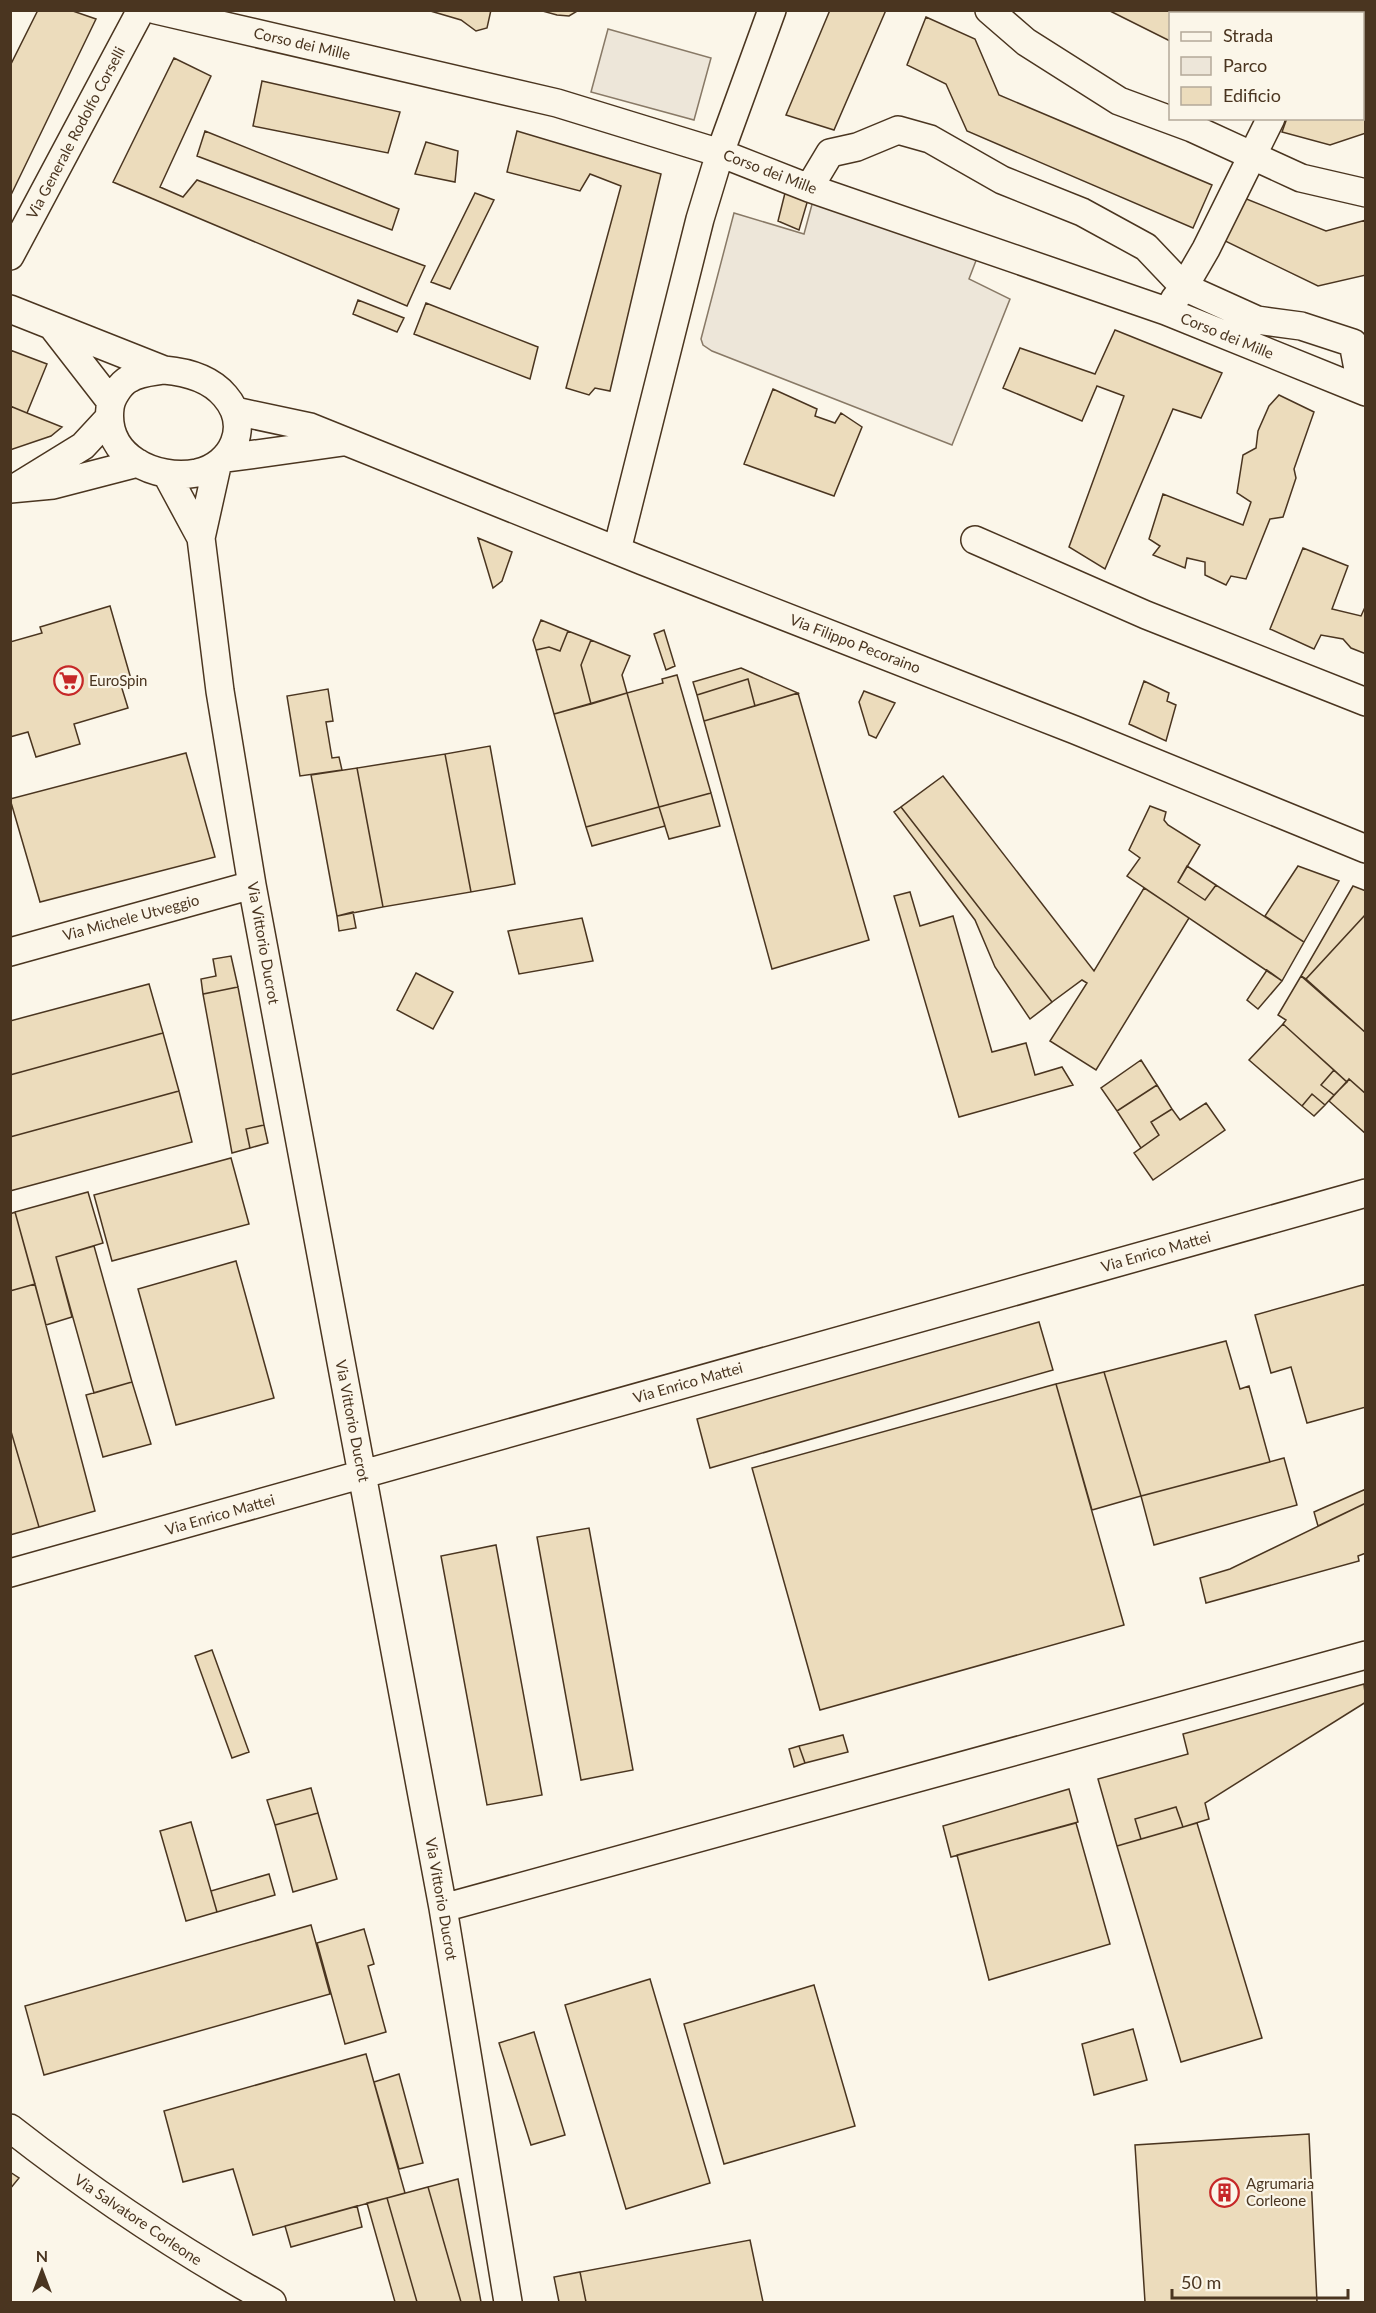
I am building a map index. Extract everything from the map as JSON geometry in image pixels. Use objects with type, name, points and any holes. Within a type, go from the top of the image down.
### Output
[{"type":"street","name":"Via Generale Rodolfo Corselli","points":[[10,256],[141,10]]},
{"type":"street","name":"Corso dei Mille","points":[[156,10],[557,103],[720,153],[809,188],[1166,310],[1364,391]]},
{"type":"street","points":[[617,550],[700,219],[720,153],[772,10]]},
{"type":"street","points":[[989,10],[1026,42],[1119,101],[1169,119]]},
{"type":"street","points":[[1170,120],[1301,178],[1365,193]]},
{"type":"street","points":[[1166,310],[1184,287],[1270,120]]},
{"type":"street","points":[[809,188],[830,153],[857,147],[898,130],[930,139],[1002,180],[1082,212],[1146,247],[1184,287],[1257,320],[1359,337],[1364,391]]},
{"type":"street","points":[[10,309],[164,370]]},
{"type":"street","name":"Via Filippo Pecoraino","points":[[51,325],[110,411],[111,433],[118,445],[138,463],[167,475],[200,472],[222,462],[344,442]]},
{"type":"street","points":[[13,489],[83,446],[110,411],[118,389],[128,379],[144,372],[181,371],[213,385],[226,397],[235,411],[236,442],[222,462],[201,538]]},
{"type":"street","name":"Via Filippo Pecoraino","points":[[235,411],[310,427],[1075,730],[1365,849]]},
{"type":"street","points":[[13,489],[53,485],[138,463]]},
{"type":"street","points":[[167,475],[201,538]]},
{"type":"street","name":"Via Vittorio Ducrot","points":[[201,538],[220,691],[252,885],[443,1908],[508,2302]]},
{"type":"street","points":[[975,540],[1146,615],[1365,702]]},
{"type":"street","name":"Via Michele Utveggio","points":[[10,952],[252,885]]},
{"type":"street","name":"Via Enrico Mattei","points":[[10,1573],[1365,1193]]},
{"type":"street","points":[[443,1908],[1365,1655]]},
{"type":"street","name":"Via Salvatore Corleone","points":[[10,2128],[72,2176],[204,2265],[272,2302]]},
{"type":"green space","points":[[608,29],[711,58],[694,120],[591,92]]},
{"type":"green space","points":[[814,197],[977,258],[969,279],[1010,299],[952,445],[712,351],[703,345],[701,339],[734,213],[804,234]]},
{"type":"building","points":[[38,10],[70,10],[96,19],[10,197],[10,66]]},
{"type":"building","points":[[427,10],[491,10],[487,28],[476,31],[461,20]]},
{"type":"building","points":[[539,10],[579,10],[569,16]]},
{"type":"building","points":[[830,10],[886,10],[834,130],[786,115]]},
{"type":"building","points":[[1108,10],[1210,10],[1210,12],[1169,12],[1169,40]]},
{"type":"building","points":[[926,17],[975,39],[999,95],[1212,185],[1193,228],[967,131],[946,84],[907,65]]},
{"type":"building","points":[[174,58],[211,76],[160,187],[183,197],[197,180],[425,266],[407,306],[113,182]]},
{"type":"building","points":[[262,81],[400,112],[388,153],[253,126]]},
{"type":"building","points":[[1366,93],[1366,133],[1330,145],[1282,132],[1286,120],[1364,120],[1364,94]]},
{"type":"building","points":[[205,131],[399,209],[392,230],[197,156]]},
{"type":"building","points":[[517,131],[661,174],[610,391],[595,388],[589,395],[566,388],[621,186],[590,174],[580,191],[507,172]]},
{"type":"building","points":[[426,142],[458,151],[455,182],[415,174]]},
{"type":"building","points":[[786,189],[809,196],[799,230],[778,221]]},
{"type":"building","points":[[475,193],[494,200],[450,289],[431,282]]},
{"type":"building","points":[[1239,196],[1326,231],[1366,220],[1366,275],[1318,286],[1221,239]]},
{"type":"building","points":[[358,300],[404,318],[397,332],[353,314]]},
{"type":"building","points":[[426,303],[538,347],[530,379],[414,334]]},
{"type":"building","points":[[1115,330],[1222,373],[1201,418],[1173,409],[1105,569],[1069,547],[1124,396],[1097,386],[1082,421],[1003,388],[1020,348],[1095,374]]},
{"type":"building","points":[[10,350],[47,364],[27,413],[10,406]]},
{"type":"building","points":[[773,389],[817,409],[815,416],[835,423],[841,413],[862,427],[834,496],[744,464]]},
{"type":"building","points":[[1279,395],[1314,412],[1294,469],[1296,478],[1283,517],[1270,519],[1246,579],[1231,576],[1226,585],[1205,575],[1205,562],[1187,558],[1185,568],[1153,555],[1160,546],[1149,539],[1163,494],[1243,525],[1251,502],[1237,493],[1243,455],[1256,448],[1258,431],[1269,406]]},
{"type":"building","points":[[10,406],[62,427],[51,436],[10,450]]},
{"type":"building","points":[[478,538],[512,552],[502,581],[493,588]]},
{"type":"building","points":[[1303,548],[1348,566],[1332,609],[1361,616],[1366,605],[1366,654],[1351,648],[1343,639],[1321,635],[1314,649],[1270,629]]},
{"type":"building","name":"EuroSpin","points":[[110,606],[131,679],[120,682],[128,708],[74,724],[80,744],[36,757],[28,732],[10,737],[10,642],[42,633],[40,627]]},
{"type":"building","points":[[541,620],[568,631],[560,651],[549,647],[536,650],[533,640]]},
{"type":"building","points":[[664,630],[675,666],[666,670],[654,634]]},
{"type":"building","points":[[568,631],[591,640],[581,665],[591,704],[554,714],[536,650],[549,647],[560,651]]},
{"type":"building","points":[[591,640],[630,656],[622,675],[627,693],[591,704],[581,665]]},
{"type":"building","points":[[741,668],[798,693],[755,706],[748,679],[697,695],[693,682]]},
{"type":"building","points":[[677,675],[711,793],[659,807],[627,693],[663,683],[662,679]]},
{"type":"building","points":[[748,679],[755,706],[704,721],[697,695]]},
{"type":"building","points":[[1144,681],[1169,693],[1167,701],[1176,705],[1166,741],[1129,724]]},
{"type":"building","points":[[328,689],[333,721],[326,722],[332,758],[339,757],[342,770],[300,776],[287,696]]},
{"type":"building","points":[[864,691],[895,703],[876,738],[869,735],[859,702]]},
{"type":"building","points":[[627,693],[659,807],[586,827],[554,714]]},
{"type":"building","points":[[798,693],[869,940],[772,969],[704,721]]},
{"type":"building","points":[[490,746],[515,884],[471,892],[445,754]]},
{"type":"building","points":[[186,753],[215,857],[40,902],[10,799]]},
{"type":"building","points":[[445,754],[471,892],[383,907],[357,768]]},
{"type":"building","points":[[357,768],[383,907],[337,916],[311,775]]},
{"type":"building","points":[[943,776],[1094,971],[1144,888],[1189,918],[1096,1070],[1050,1041],[1087,983],[1082,980],[1052,1002],[901,807]]},
{"type":"building","points":[[711,793],[720,826],[669,839],[659,807]]},
{"type":"building","points":[[1150,806],[1166,812],[1164,820],[1168,825],[1200,845],[1178,882],[1205,900],[1216,885],[1304,942],[1282,981],[1127,876],[1140,858],[1129,850]]},
{"type":"building","points":[[659,807],[665,826],[592,846],[586,827]]},
{"type":"building","points":[[901,807],[1052,1002],[1030,1019],[995,967],[975,920],[894,812]]},
{"type":"building","points":[[1187,866],[1216,885],[1205,900],[1178,882]]},
{"type":"building","points":[[1298,866],[1339,881],[1304,942],[1265,916]]},
{"type":"building","points":[[1353,886],[1366,891],[1366,914],[1306,979],[1301,976]]},
{"type":"building","points":[[910,892],[920,926],[953,916],[992,1052],[1026,1043],[1035,1075],[1062,1067],[1073,1085],[959,1117],[894,896]]},
{"type":"building","points":[[353,912],[356,928],[339,931],[337,916]]},
{"type":"building","points":[[1366,914],[1366,1033],[1306,979]]},
{"type":"building","points":[[582,918],[593,961],[519,974],[508,931]]},
{"type":"building","points":[[231,956],[238,987],[203,994],[201,979],[216,976],[213,959]]},
{"type":"building","points":[[1267,970],[1282,981],[1258,1009],[1247,1000]]},
{"type":"building","points":[[416,973],[453,992],[433,1029],[397,1010]]},
{"type":"building","points":[[1301,976],[1366,1033],[1366,1094],[1349,1079],[1347,1082],[1283,1024],[1286,1020],[1278,1015]]},
{"type":"building","points":[[149,984],[163,1033],[10,1075],[10,1021]]},
{"type":"building","points":[[238,987],[264,1125],[246,1129],[250,1148],[232,1153],[203,994]]},
{"type":"building","points":[[1283,1024],[1334,1070],[1321,1085],[1334,1095],[1325,1105],[1312,1094],[1302,1106],[1249,1060]]},
{"type":"building","points":[[163,1033],[179,1091],[10,1137],[10,1075]]},
{"type":"building","points":[[1141,1060],[1157,1085],[1117,1111],[1101,1088]]},
{"type":"building","points":[[1334,1070],[1347,1082],[1334,1095],[1321,1085]]},
{"type":"building","points":[[1349,1079],[1366,1094],[1366,1134],[1329,1101]]},
{"type":"building","points":[[1157,1085],[1172,1109],[1151,1122],[1159,1135],[1141,1148],[1117,1111]]},
{"type":"building","points":[[179,1091],[192,1142],[10,1191],[10,1137]]},
{"type":"building","points":[[1312,1094],[1325,1105],[1314,1116],[1302,1106]]},
{"type":"building","points":[[1206,1103],[1225,1130],[1153,1180],[1134,1153],[1159,1135],[1151,1122],[1172,1109],[1180,1120]]},
{"type":"building","points":[[264,1125],[268,1143],[250,1148],[246,1129]]},
{"type":"building","points":[[231,1158],[249,1224],[112,1261],[94,1195]]},
{"type":"building","points":[[88,1192],[103,1243],[56,1257],[72,1317],[46,1325],[15,1212]]},
{"type":"building","points":[[15,1212],[35,1284],[10,1291],[10,1214]]},
{"type":"building","points":[[94,1246],[132,1382],[94,1393],[56,1257]]},
{"type":"building","points":[[236,1261],[274,1398],[176,1425],[138,1289]]},
{"type":"building","points":[[35,1284],[95,1511],[39,1527],[10,1428],[10,1291]]},
{"type":"building","points":[[1366,1284],[1366,1407],[1307,1423],[1291,1367],[1271,1373],[1255,1315]]},
{"type":"building","points":[[1039,1322],[1053,1370],[710,1468],[697,1419]]},
{"type":"building","points":[[1226,1341],[1240,1389],[1249,1386],[1270,1462],[1141,1496],[1104,1372]]},
{"type":"building","points":[[1104,1372],[1141,1496],[1092,1510],[1056,1384]]},
{"type":"building","points":[[132,1382],[151,1444],[103,1457],[86,1395]]},
{"type":"building","points":[[1056,1384],[1124,1625],[820,1710],[752,1468]]},
{"type":"building","points":[[10,1428],[39,1527],[10,1535]]},
{"type":"building","points":[[1284,1458],[1297,1505],[1154,1545],[1141,1496]]},
{"type":"building","points":[[1366,1489],[1366,1503],[1318,1526],[1314,1512]]},
{"type":"building","points":[[1366,1503],[1366,1553],[1358,1556],[1359,1561],[1206,1603],[1200,1578],[1230,1569]]},
{"type":"building","points":[[589,1528],[633,1770],[581,1780],[537,1537]]},
{"type":"building","points":[[496,1545],[542,1795],[487,1805],[441,1556]]},
{"type":"building","points":[[212,1650],[249,1752],[232,1758],[195,1656]]},
{"type":"building","points":[[1364,1684],[1366,1702],[1205,1803],[1209,1819],[1183,1827],[1176,1807],[1135,1819],[1141,1839],[1117,1846],[1098,1779],[1188,1754],[1183,1734]]},
{"type":"building","points":[[843,1735],[848,1752],[805,1763],[799,1746]]},
{"type":"building","points":[[799,1746],[805,1763],[794,1767],[789,1749]]},
{"type":"building","points":[[311,1788],[318,1813],[275,1825],[267,1800]]},
{"type":"building","points":[[1069,1789],[1078,1822],[951,1857],[943,1826]]},
{"type":"building","points":[[1176,1807],[1183,1827],[1141,1839],[1135,1819]]},
{"type":"building","points":[[318,1813],[337,1879],[293,1892],[275,1825]]},
{"type":"building","points":[[191,1822],[217,1912],[186,1921],[160,1831]]},
{"type":"building","points":[[1076,1823],[1110,1944],[989,1980],[957,1855]]},
{"type":"building","points":[[1197,1823],[1262,2038],[1181,2062],[1117,1846]]},
{"type":"building","points":[[269,1874],[275,1895],[217,1912],[211,1891]]},
{"type":"building","points":[[311,1925],[330,1994],[44,2075],[25,2006]]},
{"type":"building","points":[[364,1929],[374,1964],[368,1966],[386,2032],[345,2044],[317,1943]]},
{"type":"building","points":[[650,1979],[710,2183],[626,2209],[565,2005]]},
{"type":"building","points":[[814,1985],[855,2126],[724,2164],[684,2024]]},
{"type":"building","points":[[1133,2029],[1147,2080],[1094,2095],[1082,2044]]},
{"type":"building","points":[[534,2032],[565,2135],[531,2145],[499,2043]]},
{"type":"building","points":[[366,2054],[405,2193],[253,2235],[233,2169],[183,2182],[164,2111]]},
{"type":"building","points":[[399,2074],[423,2163],[399,2169],[374,2082]]},
{"type":"building","name":"Agrumaria Corleone","points":[[1309,2134],[1317,2302],[1145,2302],[1135,2145]]},
{"type":"building","points":[[10,2172],[19,2178],[10,2189]]},
{"type":"building","points":[[458,2179],[481,2302],[461,2302],[428,2187]]},
{"type":"building","points":[[428,2187],[461,2302],[417,2302],[387,2198]]},
{"type":"building","points":[[387,2198],[417,2302],[395,2302],[367,2203]]},
{"type":"building","points":[[357,2206],[362,2227],[291,2247],[285,2226]]},
{"type":"building","points":[[750,2240],[763,2302],[586,2302],[580,2272]]},
{"type":"building","points":[[580,2272],[586,2302],[559,2302],[554,2277]]},
{"type":"place","name":"EuroSpin","points":[[68,681]]},
{"type":"place","name":"Agrumaria Corleone","points":[[1225,2193]]}]
